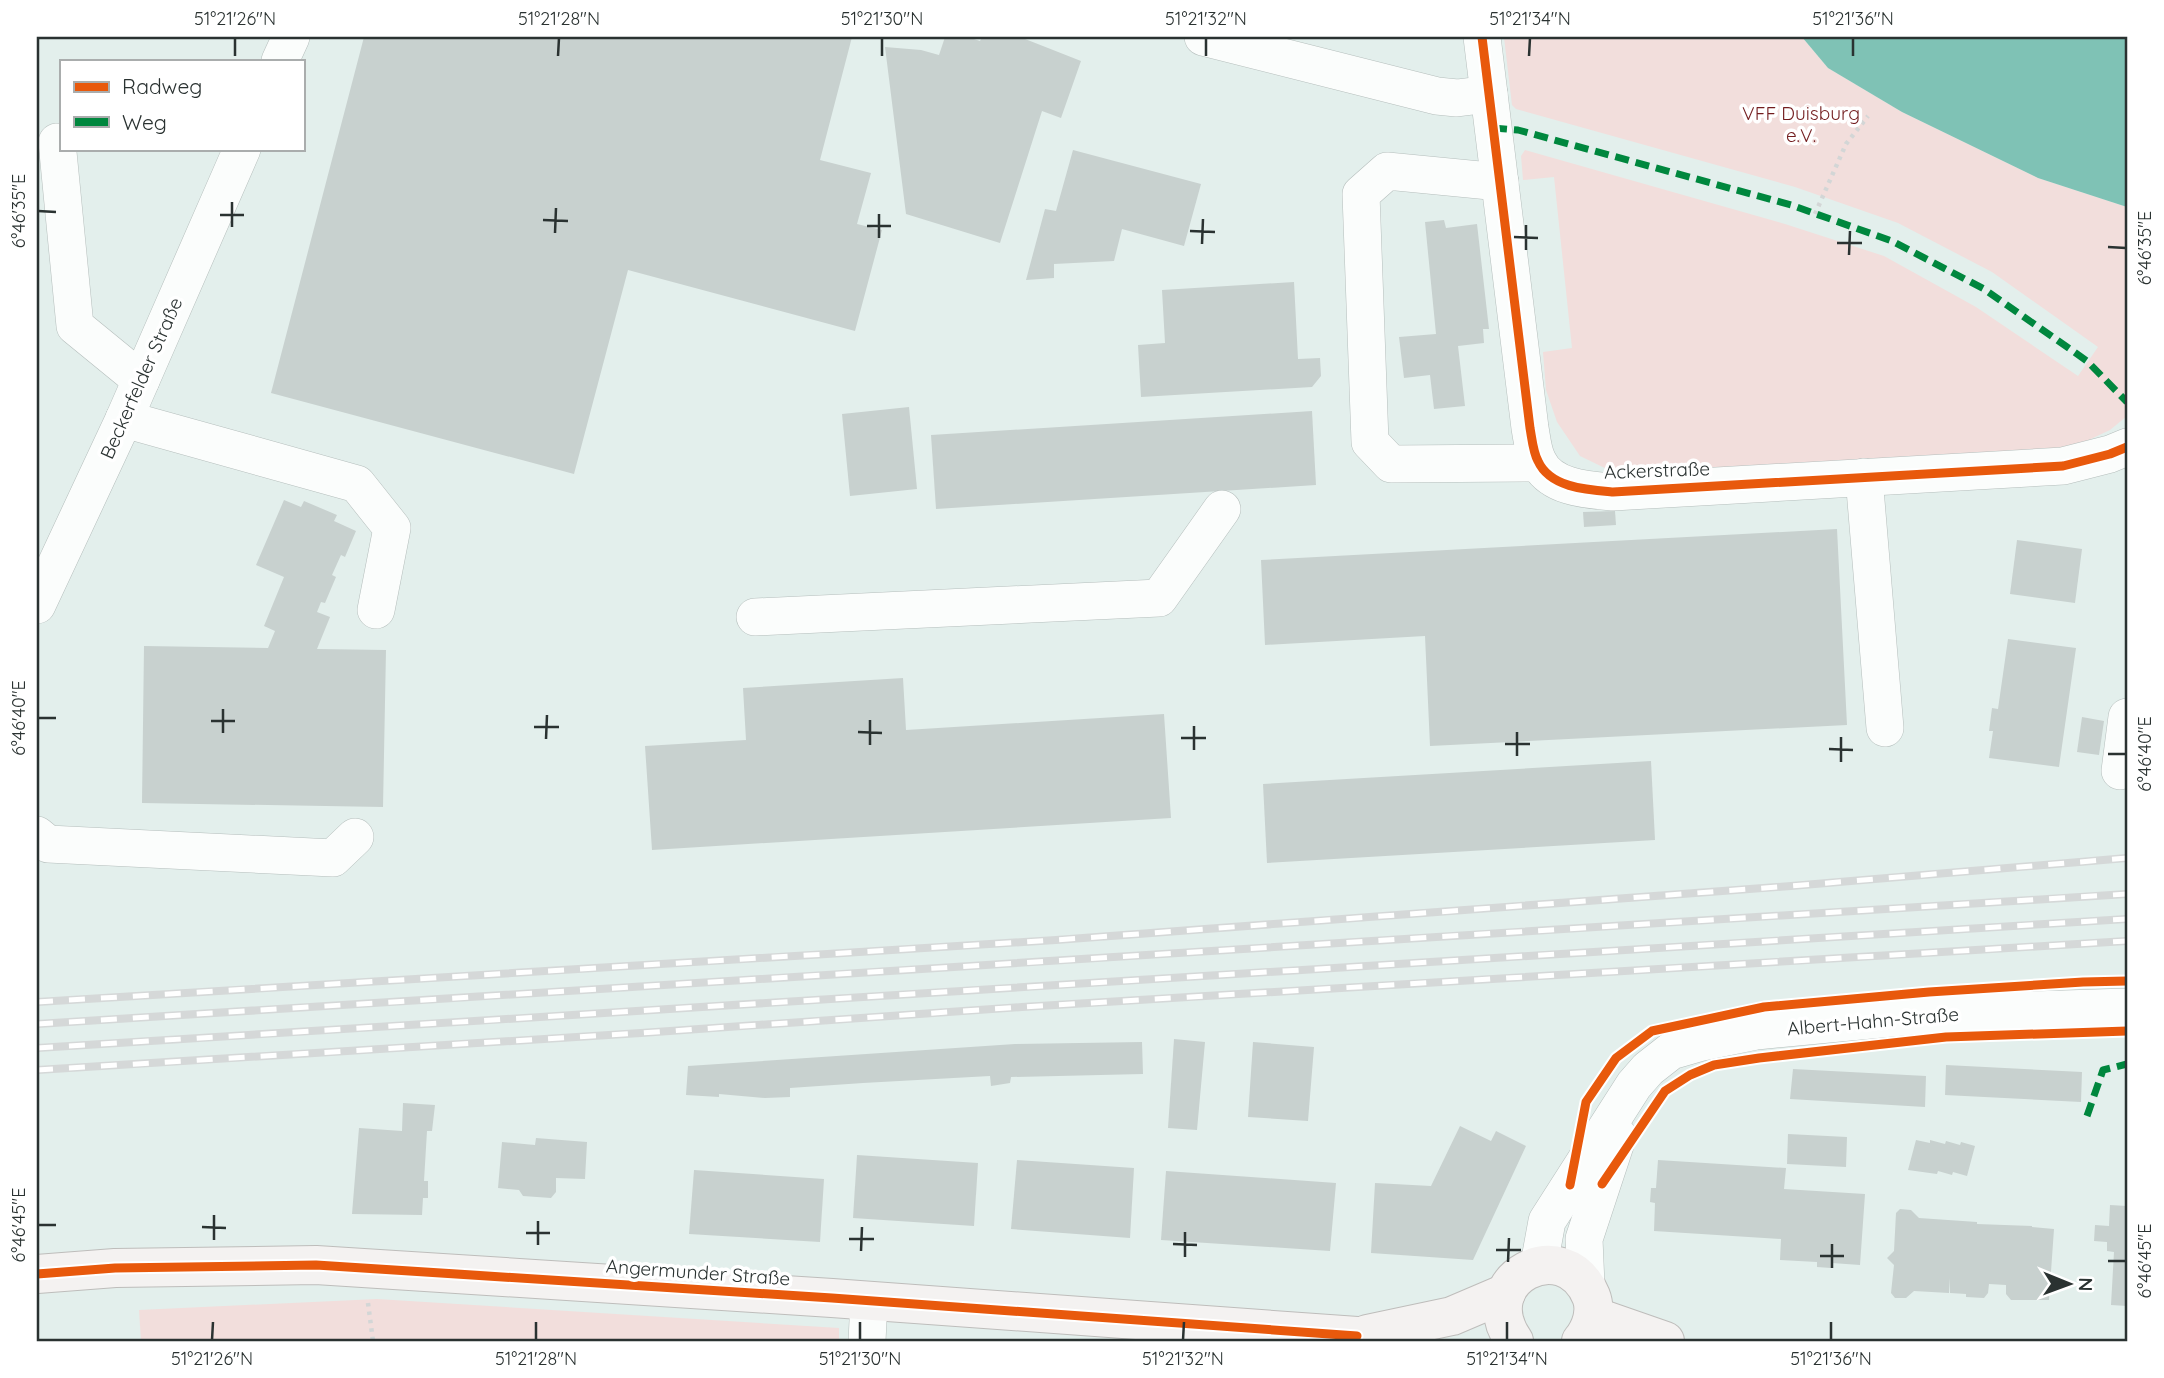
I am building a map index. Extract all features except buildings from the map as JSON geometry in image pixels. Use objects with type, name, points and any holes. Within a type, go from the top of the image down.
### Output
[{"type":"main road","name":"Angermunder Straße","points":[[37,1274],[116,1268],[316,1265],[869,1301],[1399,1341]]},
{"type":"main road","name":"Angermunder Straße","points":[[1357,1336],[1452,1316],[1506,1293],[1519,1275],[1539,1265]]},
{"type":"main road","points":[[1539,1265],[1566,1268],[1577,1275],[1586,1314],[1665,1341]]},
{"type":"main road","points":[[1506,1293],[1503,1318],[1514,1341]]},
{"type":"street","points":[[280,60],[291,37]]},
{"type":"street","points":[[1203,37],[1437,96],[1489,94]]},
{"type":"street","points":[[1482,37],[1500,182],[1530,428],[1538,463],[1391,464],[1370,442],[1361,194],[1387,171],[1500,182]]},
{"type":"street","points":[[57,142],[75,326],[141,380]]},
{"type":"street","name":"Beckerfelder Straße","points":[[37,605],[49,553],[124,419],[242,150]]},
{"type":"street","points":[[124,419],[357,484],[392,528],[376,610]]},
{"type":"street","name":"Ackerstraße","points":[[1538,463],[1556,480],[1578,489],[1613,492],[2063,466],[2127,447]]},
{"type":"street","points":[[1864,477],[1885,728]]},
{"type":"street","points":[[755,617],[1159,597],[1222,509]]},
{"type":"street","points":[[2120,771],[2127,717]]},
{"type":"street","points":[[37,835],[48,844],[333,858],[355,837]]},
{"type":"street","name":"Albert-Hahn-Straße","points":[[1539,1265],[1547,1221],[1634,1085],[1648,1069],[1671,1051],[1756,1031],[1944,1013],[2127,1007]]},
{"type":"street","name":"Albert-Hahn-Straße","points":[[1586,1314],[1584,1238],[1634,1085]]},
{"type":"street","points":[[867,1341],[869,1301]]},
{"type":"path","points":[[1815,214],[1846,144],[1868,116]]},
{"type":"green space","name":"VFF Duisburg e.V.","points":[[1504,37],[1802,37],[1828,68],[1902,112],[2038,178],[2127,207],[2127,416],[2110,430],[2063,452],[1631,478],[1580,456],[1557,422],[1546,390],[1543,352],[1572,348],[1554,177],[1523,180],[1521,156],[1525,150],[1785,224],[1884,256],[1976,307],[2078,376],[2098,347],[1992,272],[1898,223],[1795,187],[1516,109],[1512,105]]},
{"type":"green space","points":[[377,1299],[839,1328],[839,1341],[141,1341],[139,1310]]},
{"type":"shaded area","points":[[1802,37],[2127,37],[2127,207],[2038,178],[1902,112],[1828,68]]},
{"type":"railway","points":[[37,1002],[1056,940],[1791,886],[2127,858]]},
{"type":"railway","points":[[37,1024],[2127,894]]},
{"type":"railway","points":[[37,1048],[2127,919]]},
{"type":"railway","points":[[37,1070],[1022,1007],[2127,941]]},
{"type":"marked path","points":[[1493,128],[1518,130],[1791,205],[1892,241],[1984,289],[2087,361],[2127,402]]},
{"type":"marked path","points":[[2087,1116],[2103,1070],[2127,1064]]},
{"type":"cycle path","points":[[1482,37],[1530,428],[1536,457],[1551,477],[1571,486],[1613,492],[2063,466],[2127,447]]},
{"type":"cycle path","points":[[1570,1185],[1586,1102],[1616,1058],[1652,1031],[1764,1007],[1929,992],[2127,981]]},
{"type":"cycle path","points":[[1602,1184],[1665,1091],[1690,1075],[1714,1065],[1946,1037],[2127,1031]]},
{"type":"cycle path","points":[[37,1274],[115,1268],[316,1265],[832,1298],[1357,1336]]}]
